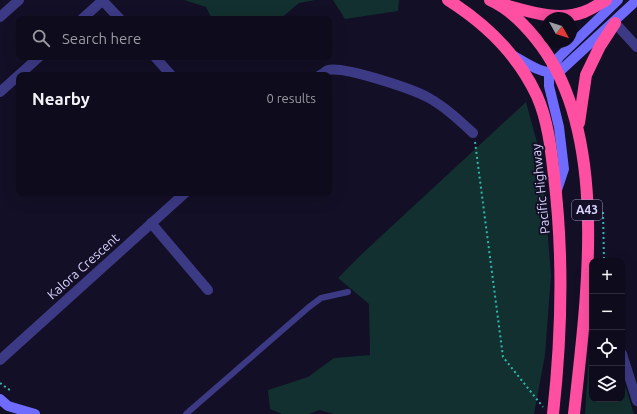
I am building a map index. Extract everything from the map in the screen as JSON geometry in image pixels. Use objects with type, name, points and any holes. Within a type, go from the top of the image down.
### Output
[{"type":"highway","name":"Pacific Highway","points":[[448,0],[482,24],[512,55],[538,98],[550,139],[562,267],[561,342],[549,411]]},
{"type":"highway","points":[[492,1],[532,12],[561,16],[585,12],[606,0]]},
{"type":"highway","name":"A43","points":[[492,1],[518,20],[530,32],[554,69],[569,97],[578,131],[587,202],[588,263],[574,414]]},
{"type":"highway","points":[[578,131],[586,75],[600,46],[615,23]]},
{"type":"main road","points":[[556,193],[564,169],[559,127],[549,86],[554,69],[565,50],[618,0]]},
{"type":"main road","points":[[554,69],[615,23],[637,0]]},
{"type":"main road","points":[[512,55],[554,69]]},
{"type":"main road","points":[[0,399],[8,406],[35,414]]},
{"type":"street","points":[[0,17],[19,0]]},
{"type":"street","points":[[85,16],[102,0],[117,16]]},
{"type":"street","points":[[615,23],[637,47]]},
{"type":"street","points":[[22,72],[36,60]]},
{"type":"street","points":[[158,60],[168,72]]},
{"type":"street","points":[[325,72],[329,70],[344,71],[410,90],[429,98],[452,114],[473,133]]},
{"type":"street","points":[[0,92],[16,78]]},
{"type":"street","name":"Kalora Crescent","points":[[0,360],[182,196]]},
{"type":"street","points":[[151,223],[208,290]]},
{"type":"street","points":[[625,363],[637,401]]},
{"type":"lane","points":[[186,414],[309,307],[321,298],[348,292]]},
{"type":"path","points":[[473,133],[477,150],[503,357],[549,411]]},
{"type":"path","points":[[603,212],[604,258]]},
{"type":"path","points":[[0,383],[11,391]]},
{"type":"green space","points":[[184,0],[315,0],[299,3],[284,16],[210,16],[206,7]]},
{"type":"green space","points":[[333,0],[399,0],[398,11],[345,19]]},
{"type":"green space","points":[[526,102],[542,161],[551,275],[545,355],[534,414],[334,414],[319,410],[309,414],[282,414],[270,409],[268,390],[308,377],[334,358],[370,355],[369,304],[338,278],[364,252]]},
{"type":"green space","points":[[589,355],[589,402],[625,402],[625,386],[634,414],[585,414]]}]
